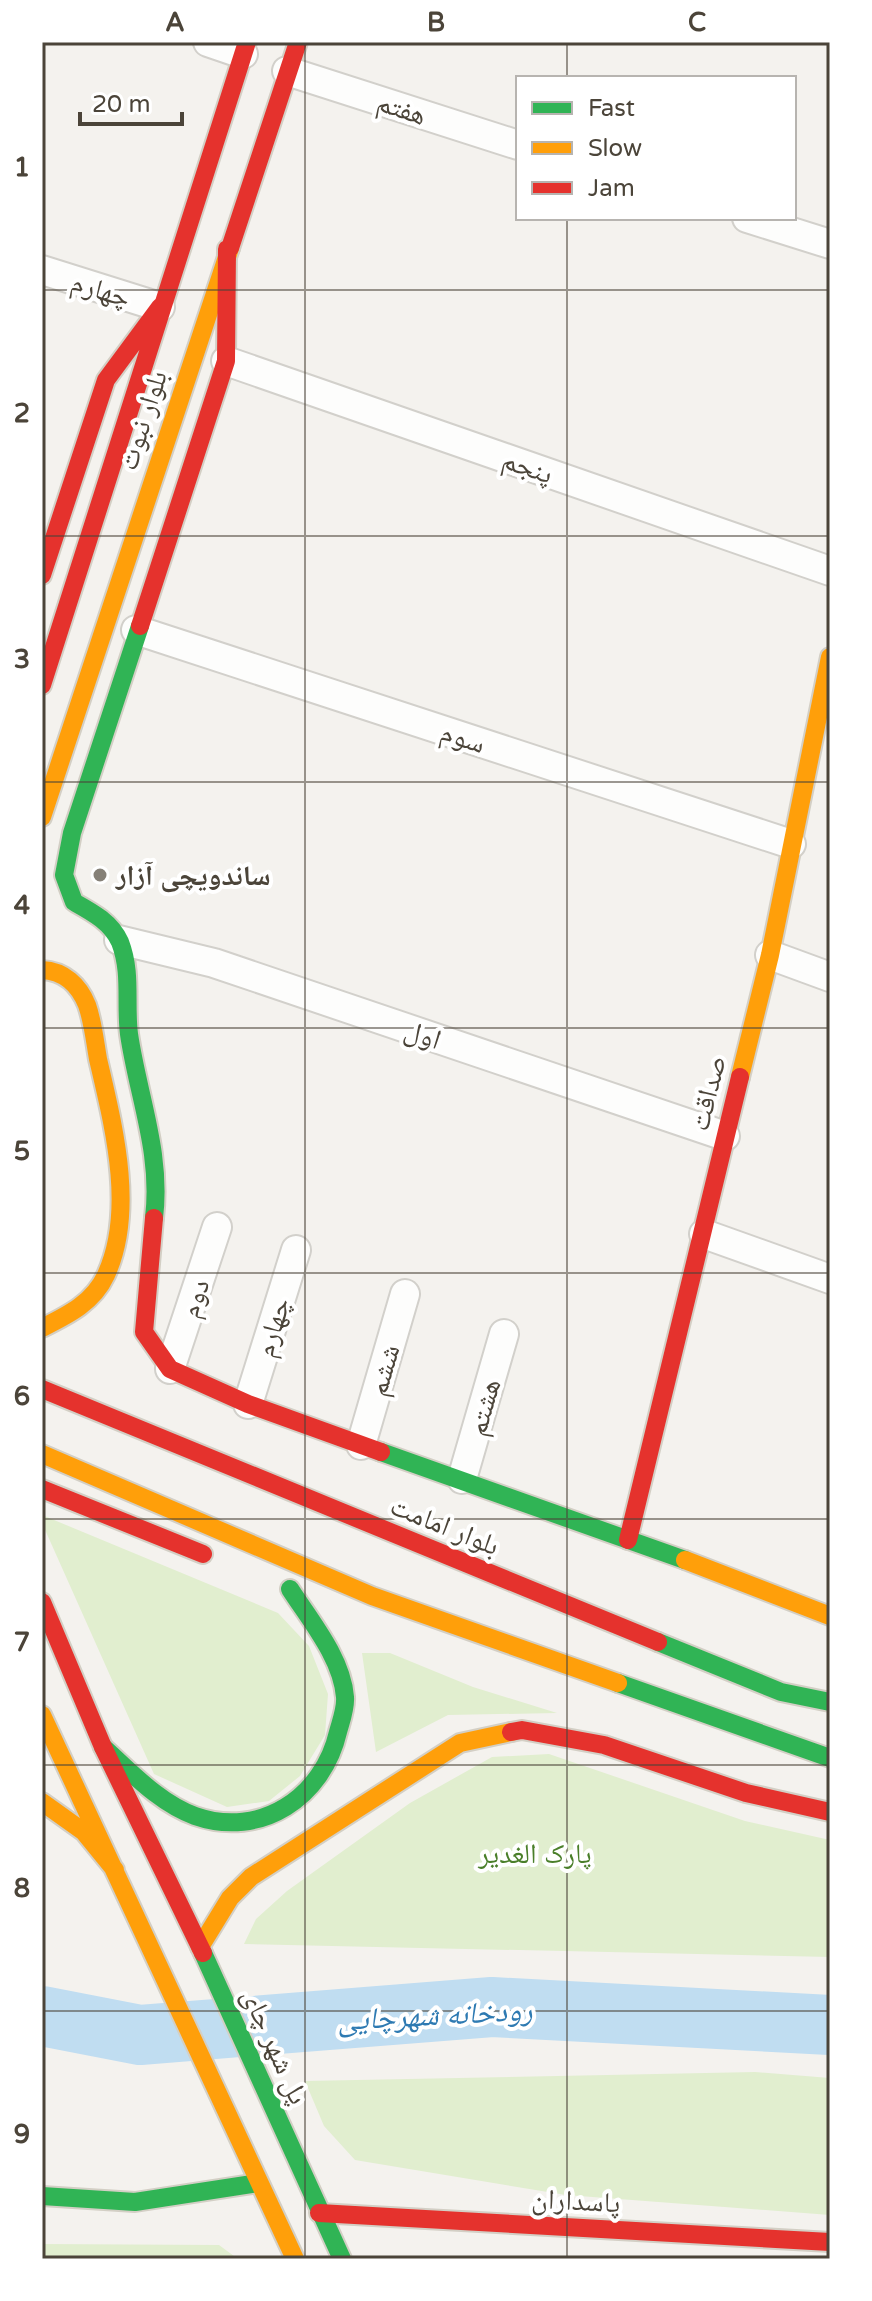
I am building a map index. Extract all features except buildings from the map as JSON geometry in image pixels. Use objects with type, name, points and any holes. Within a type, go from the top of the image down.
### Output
[{"type":"main road","name":"بلوار نبوت","points":[[42,817],[227,249],[298,42]]},
{"type":"main road","name":"بلوار نبوت","points":[[42,685],[245,48]]},
{"type":"main road","points":[[227,249],[226,361],[72,833],[64,875],[74,902],[101,917],[119,940],[129,977],[134,1062],[155,1151],[155,1212],[144,1332],[170,1369],[248,1404],[462,1479],[830,1616]]},
{"type":"main road","points":[[42,575],[106,380],[160,307]]},
{"type":"main road","name":"صداقت","points":[[628,1540],[770,955],[829,667]]},
{"type":"main road","points":[[42,970],[50,969],[74,981],[87,1006],[120,1173],[117,1226],[99,1287],[71,1318],[42,1328]]},
{"type":"main road","name":"بلوار امامت","points":[[42,1389],[781,1692],[830,1702]]},
{"type":"main road","points":[[42,1454],[372,1596],[830,1758]]},
{"type":"main road","points":[[42,1489],[218,1560]]},
{"type":"main road","points":[[103,1747],[159,1795],[197,1816],[247,1822],[288,1810],[317,1785],[339,1740],[345,1697],[328,1650],[283,1586],[372,1596]]},
{"type":"main road","name":"پل شهر چای","points":[[42,1602],[103,1747],[200,1947],[342,2259]]},
{"type":"main road","points":[[42,1715],[115,1870],[149,1951],[295,2259]]},
{"type":"main road","points":[[200,1947],[230,1898],[251,1877],[460,1743],[522,1730],[590,1743],[746,1793],[830,1812]]},
{"type":"main road","points":[[42,1802],[84,1832],[115,1870]]},
{"type":"main road","points":[[42,2196],[135,2202],[258,2183]]},
{"type":"main road","name":"پاسداران","points":[[319,2213],[830,2242]]},
{"type":"street","points":[[208,42],[245,48]]},
{"type":"street","name":"هفتم","points":[[287,71],[516,144]]},
{"type":"street","points":[[753,220],[830,244]]},
{"type":"street","name":"چهارم","points":[[42,270],[160,307]]},
{"type":"street","name":"پنجم","points":[[226,361],[830,571]]},
{"type":"street","name":"سوم","points":[[136,630],[791,844]]},
{"type":"street","name":"اول","points":[[119,940],[214,963],[725,1136]]},
{"type":"street","points":[[770,955],[830,977]]},
{"type":"street","name":"دوم","points":[[170,1369],[217,1227]]},
{"type":"street","points":[[704,1234],[830,1279]]},
{"type":"street","name":"چهارم","points":[[248,1404],[296,1250]]},
{"type":"street","name":"ششم","points":[[361,1445],[405,1294]]},
{"type":"street","name":"هشتم","points":[[462,1479],[504,1334]]},
{"type":"green space","points":[[42,1515],[278,1613],[309,1646],[328,1694],[325,1735],[300,1776],[269,1801],[227,1807],[154,1774],[42,1523]]},
{"type":"green space","points":[[362,1653],[390,1653],[473,1687],[557,1713],[448,1715],[376,1752]]},
{"type":"green space","name":"پارک الغدیر","points":[[549,1754],[745,1821],[830,1840],[830,1957],[244,1944],[256,1919],[287,1891],[410,1803],[492,1757]]},
{"type":"green space","points":[[755,2072],[830,2078],[830,2215],[566,2195],[355,2160],[324,2126],[305,2081]]},
{"type":"green space","points":[[42,2244],[219,2245],[238,2259],[42,2259]]},
{"type":"waterway","name":"رودخانه شهرچایی","points":[[42,2016],[140,2035],[492,2007],[830,2025]]},
{"type":"traffic: fast","points":[[140,626],[72,833],[64,875],[74,902],[106,923],[116,935],[124,954],[129,1034],[155,1171],[154,1218]]},
{"type":"traffic: fast","points":[[381,1452],[685,1560]]},
{"type":"traffic: fast","points":[[103,1747],[169,1803],[195,1816],[219,1822],[243,1822],[265,1817],[286,1807],[304,1793],[319,1776],[330,1755],[345,1697],[343,1682],[332,1654],[290,1589]]},
{"type":"traffic: fast","points":[[658,1642],[781,1692],[830,1702]]},
{"type":"traffic: fast","points":[[618,1683],[830,1758]]},
{"type":"traffic: fast","points":[[203,1953],[342,2259]]},
{"type":"traffic: fast","points":[[42,2196],[135,2202],[258,2183]]},
{"type":"traffic: slow","points":[[42,817],[230,248]]},
{"type":"traffic: slow","points":[[740,1077],[770,955],[830,657]]},
{"type":"traffic: slow","points":[[42,970],[70,980],[87,1005],[110,1111],[121,1195],[115,1250],[101,1285],[79,1307],[42,1328]]},
{"type":"traffic: slow","points":[[42,1454],[372,1596],[618,1683]]},
{"type":"traffic: slow","points":[[685,1560],[830,1616]]},
{"type":"traffic: slow","points":[[42,1715],[295,2259]]},
{"type":"traffic: slow","points":[[200,1947],[230,1898],[251,1877],[460,1743],[511,1732]]},
{"type":"traffic: slow","points":[[42,1802],[84,1832],[115,1870]]},
{"type":"traffic: jam","points":[[42,685],[247,42]]},
{"type":"traffic: jam","points":[[230,248],[298,42]]},
{"type":"traffic: jam","points":[[140,626],[226,361],[227,249]]},
{"type":"traffic: jam","points":[[42,575],[106,380],[160,307]]},
{"type":"traffic: jam","points":[[628,1540],[740,1077]]},
{"type":"traffic: jam","points":[[154,1218],[144,1332],[170,1369],[248,1404],[381,1452]]},
{"type":"traffic: jam","points":[[42,1389],[658,1642]]},
{"type":"traffic: jam","points":[[42,1489],[203,1554]]},
{"type":"traffic: jam","points":[[42,1602],[103,1747],[203,1953]]},
{"type":"traffic: jam","points":[[511,1732],[522,1730],[604,1745],[746,1793],[830,1812]]},
{"type":"traffic: jam","points":[[319,2213],[830,2242]]},
{"type":"place","name":"ساندویچی آزار","points":[[100,875]]}]
